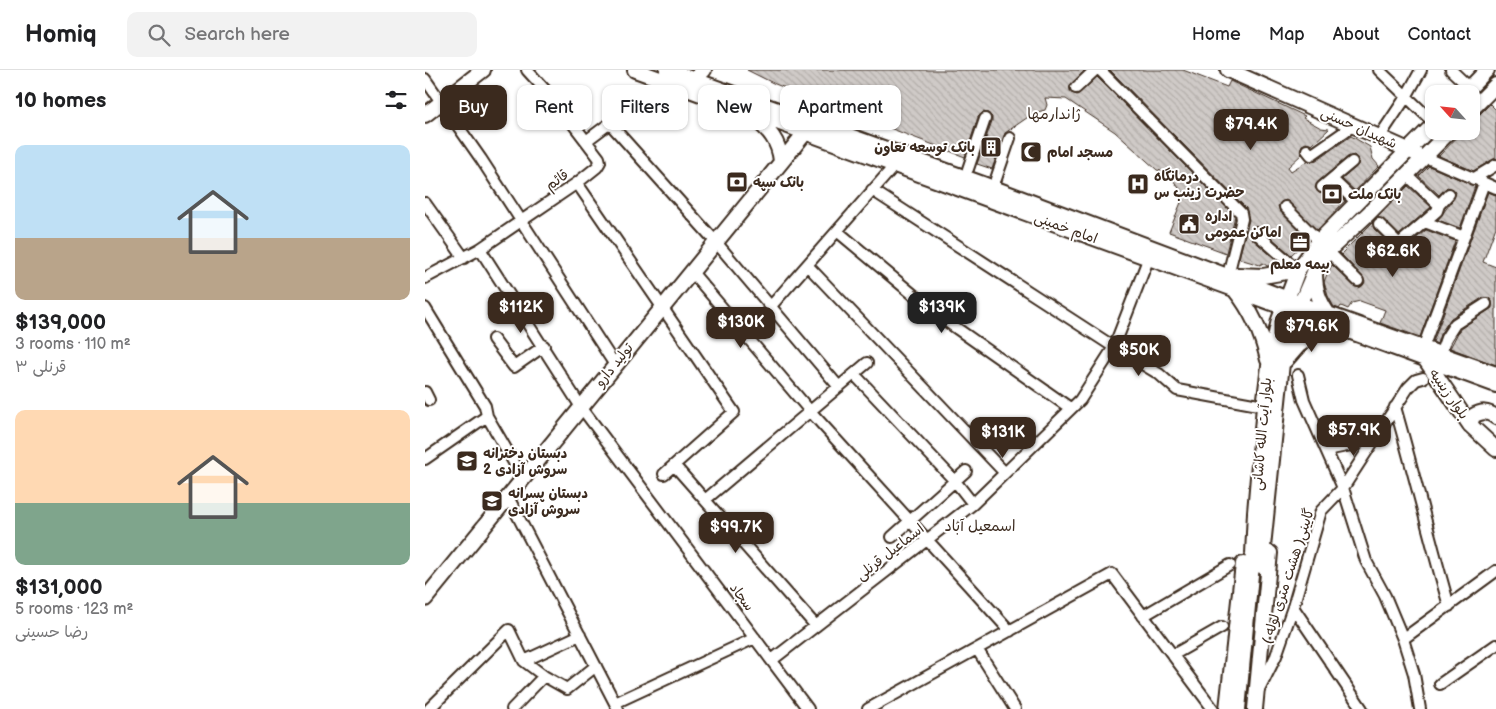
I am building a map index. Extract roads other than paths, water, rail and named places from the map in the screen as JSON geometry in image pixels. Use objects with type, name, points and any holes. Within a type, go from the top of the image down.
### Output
[{"type":"main road","points":[[463,85],[483,70]]},
{"type":"main road","name":"امام خمینی","points":[[635,70],[696,80]]},
{"type":"main road","name":"امام خمینی","points":[[667,70],[1228,275],[1298,309],[1431,357],[1496,385]]},
{"type":"main road","name":"شهیدان حسنی","points":[[1228,70],[1425,157]]},
{"type":"main road","points":[[1473,85],[1487,70]]},
{"type":"main road","points":[[1480,101],[1496,84]]},
{"type":"main road","points":[[425,115],[440,103]]},
{"type":"main road","name":"امام خمینی","points":[[770,120],[1149,257],[1234,290],[1285,303]]},
{"type":"main road","points":[[768,130],[780,150],[781,161]]},
{"type":"main road","points":[[1323,246],[1356,202],[1425,132]]},
{"type":"main road","name":"تولید دارو","points":[[425,599],[805,133]]},
{"type":"main road","points":[[1323,246],[1407,175],[1441,140]]},
{"type":"main road","name":"بلوار آیت الله کاشانی","points":[[1227,709],[1244,550],[1261,512],[1264,406],[1275,365],[1315,270],[1323,246]]},
{"type":"main road","name":"بلوار آیت الله کاشانی","points":[[1255,709],[1249,691],[1253,554],[1261,512],[1275,365],[1285,303],[1298,270],[1323,246]]},
{"type":"main road","points":[[1228,275],[1263,276],[1298,270]]},
{"type":"main road","points":[[1234,290],[1242,299],[1255,322],[1275,365],[1327,320],[1315,287],[1315,270]]},
{"type":"main road","name":"امام خمینی","points":[[1431,357],[1496,374]]},
{"type":"main road","name":"بلوار زینبیه","points":[[1431,357],[1470,425],[1496,449]]},
{"type":"main road","points":[[1470,425],[1473,416],[1480,412],[1489,412],[1496,417]]},
{"type":"main road","points":[[1239,709],[1249,691]]},
{"type":"main road","points":[[1247,709],[1249,691]]},
{"type":"street","name":"قائم","points":[[425,278],[480,249],[521,222],[577,184],[597,167],[600,162],[557,103],[527,70]]},
{"type":"street","points":[[1076,88],[1095,70]]},
{"type":"street","points":[[1099,70],[1241,213],[1242,219],[1228,275]]},
{"type":"street","points":[[1379,70],[1425,115]]},
{"type":"street","points":[[1380,136],[1406,97],[1421,70]]},
{"type":"street","points":[[1451,70],[1462,85]]},
{"type":"street","points":[[425,79],[440,101]]},
{"type":"street","points":[[968,169],[985,119]]},
{"type":"street","points":[[1307,150],[1311,155],[1354,125]]},
{"type":"street","points":[[586,141],[606,126],[612,126],[715,241],[839,387]]},
{"type":"street","points":[[460,130],[615,365]]},
{"type":"street","points":[[996,179],[1010,138]]},
{"type":"street","points":[[1425,157],[1496,188]]},
{"type":"street","points":[[1322,187],[1352,162]]},
{"type":"street","points":[[771,306],[895,165]]},
{"type":"street","points":[[1473,179],[1496,165]]},
{"type":"street","points":[[1407,175],[1439,205]]},
{"type":"street","points":[[1332,179],[1356,202]]},
{"type":"street","points":[[1431,357],[1465,236],[1484,183]]},
{"type":"street","points":[[577,184],[734,412],[664,474]]},
{"type":"street","points":[[873,190],[1114,347],[1159,374],[1177,390],[1264,406]]},
{"type":"street","points":[[1379,224],[1399,244],[1437,211],[1439,205],[1449,194]]},
{"type":"street","points":[[425,203],[463,258]]},
{"type":"street","points":[[1285,207],[1359,281]]},
{"type":"street","points":[[1425,222],[1465,236]]},
{"type":"street","points":[[837,231],[939,316],[1070,408]]},
{"type":"street","points":[[1256,233],[1298,270]]},
{"type":"street","name":"سجاد","points":[[480,249],[581,406],[808,709]]},
{"type":"street","name":"اسماعیل قرنلی","points":[[772,660],[973,504],[1080,400],[1114,347],[1149,257]]},
{"type":"street","points":[[807,265],[1005,473]]},
{"type":"street","points":[[691,271],[810,411],[1010,631]]},
{"type":"street","points":[[1431,357],[1455,324],[1486,304]]},
{"type":"street","points":[[425,308],[485,406],[487,416],[523,478]]},
{"type":"street","points":[[493,339],[514,367],[544,346]]},
{"type":"street","points":[[705,500],[867,362]]},
{"type":"street","points":[[854,374],[955,481],[973,504]]},
{"type":"street","points":[[1298,375],[1304,400],[1343,488],[1366,561],[1385,596],[1403,639],[1414,674],[1420,709]]},
{"type":"street","name":"گایینی( هشت متری لوله )","points":[[1249,691],[1276,656],[1293,607],[1321,511],[1343,488],[1408,388],[1416,380],[1423,378]]},
{"type":"street","points":[[1395,407],[1449,606]]},
{"type":"street","points":[[425,459],[487,416]]},
{"type":"street","points":[[1327,450],[1375,440]]},
{"type":"street","points":[[674,465],[816,626]]},
{"type":"street","points":[[892,537],[966,471]]},
{"type":"street","points":[[508,497],[617,706],[755,638]]},
{"type":"street","points":[[1143,616],[1230,565]]},
{"type":"street","points":[[1403,639],[1496,571]]},
{"type":"street","points":[[868,709],[1113,574],[1213,709]]},
{"type":"street","points":[[1293,607],[1363,709]]},
{"type":"street","points":[[1173,655],[1222,627]]},
{"type":"street","points":[[429,709],[509,630],[524,661],[544,676],[567,689],[596,666]]},
{"type":"street","points":[[524,661],[581,635]]},
{"type":"street","points":[[1440,684],[1496,645]]},
{"type":"street","points":[[977,649],[1015,709]]},
{"type":"street","points":[[512,709],[544,676]]},
{"type":"place","name":"بانک توسعه تعاون","points":[[991,147]]},
{"type":"place","name":"مسجد امام","points":[[1031,152]]},
{"type":"place","name":"بانک سپه","points":[[737,182]]},
{"type":"place","name":"درمانگاه حضرت زینب س","points":[[1138,184]]},
{"type":"place","name":"بانک ملت","points":[[1332,194]]},
{"type":"place","name":"اداره اماکن عمومی","points":[[1189,224]]},
{"type":"place","name":"بیمه معلم","points":[[1300,242]]},
{"type":"place","name":"دبستان دخترانه سروش آزادی 2","points":[[467,461]]},
{"type":"place","name":"دبستان پسرانه سروش آزادی","points":[[492,501]]},
{"type":"district","name":"ژاندارمها","points":[[1054,114]]},
{"type":"district","name":"اسمعیل آباد","points":[[980,526]]}]
